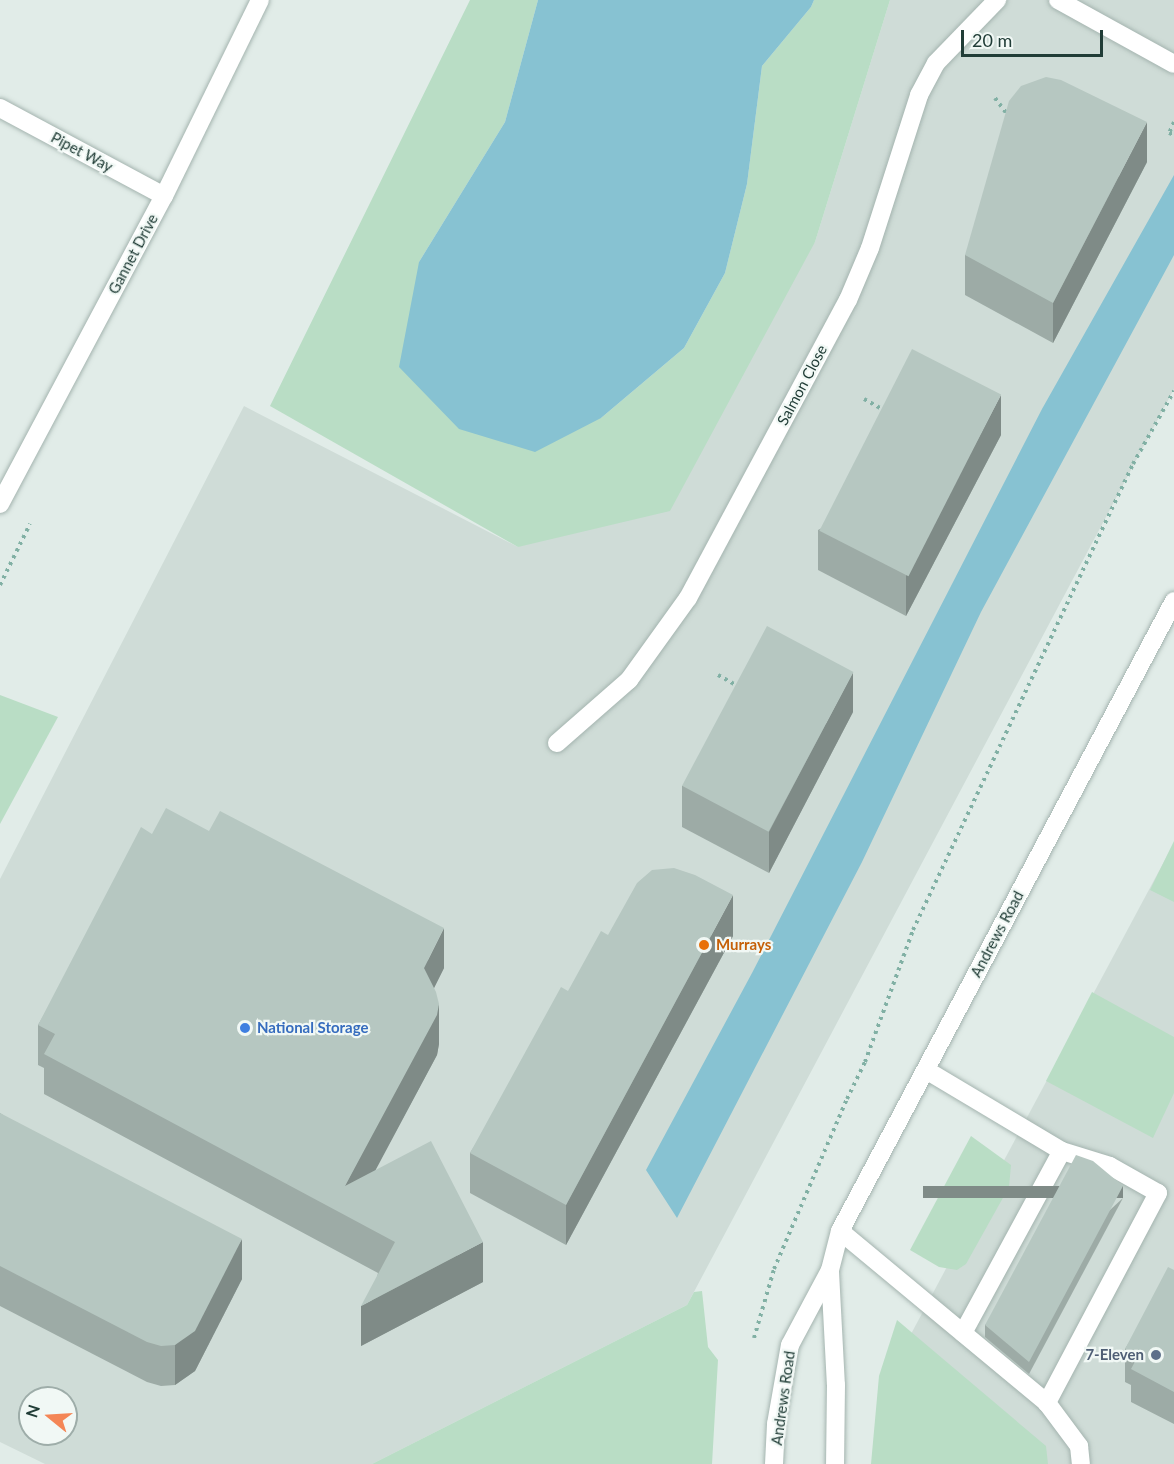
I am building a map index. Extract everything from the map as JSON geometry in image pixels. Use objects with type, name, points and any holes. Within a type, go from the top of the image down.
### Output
[{"type":"street","name":"Gannet Drive","points":[[0,504],[164,196],[260,0]]},
{"type":"street","name":"Salmon Close","points":[[557,743],[629,680],[688,598],[848,300],[870,248],[919,95],[936,63],[997,0]]},
{"type":"street","points":[[1058,0],[1174,64]]},
{"type":"street","name":"Pipet Way","points":[[0,108],[164,196]]},
{"type":"street","name":"Andrews Road","points":[[774,1464],[776,1424],[790,1345],[830,1270],[840,1231],[1174,601]]},
{"type":"street","points":[[926,1070],[1062,1150],[1110,1166],[1158,1193],[1047,1403]]},
{"type":"street","points":[[963,1333],[1062,1150]]},
{"type":"street","points":[[840,1231],[1047,1403],[1078,1446],[1081,1464]]},
{"type":"street","name":"Andrews Road","points":[[830,1270],[836,1385],[835,1464]]},
{"type":"path","points":[[995,98],[1013,121]]},
{"type":"path","points":[[1174,123],[1169,132],[1174,135]]},
{"type":"path","points":[[752,1346],[756,1323],[774,1269],[869,1052],[913,930],[1133,464],[1174,392]]},
{"type":"path","points":[[864,399],[895,416]]},
{"type":"path","points":[[717,675],[745,690]]},
{"type":"shaded area","points":[[890,0],[1174,0],[1174,389],[687,1305],[372,1464],[45,1464],[0,1442],[0,879],[244,406],[518,547],[815,242]]},
{"type":"shaded area","points":[[1174,843],[1174,1464],[908,1464],[896,1362]]},
{"type":"green space","points":[[470,0],[538,0],[505,122],[419,262],[601,418],[684,348],[725,273],[747,184],[762,66],[811,7],[814,0],[890,0],[815,242],[670,511],[518,547],[270,406]]},
{"type":"green space","points":[[0,695],[58,717],[0,824]]},
{"type":"green space","points":[[1174,841],[1174,902],[1150,890]]},
{"type":"green space","points":[[1092,992],[1174,1037],[1174,1093],[1153,1138],[1046,1081]]},
{"type":"green space","points":[[971,1136],[1011,1165],[1009,1187],[966,1264],[957,1270],[939,1267],[910,1250]]},
{"type":"green space","points":[[702,1291],[708,1347],[718,1360],[712,1464],[372,1464],[687,1305],[694,1292]]},
{"type":"green space","points":[[897,1320],[1046,1446],[1048,1464],[871,1464],[879,1376]]},
{"type":"water","points":[[538,0],[814,0],[811,7],[762,66],[747,184],[725,273],[684,348],[601,418],[535,452],[459,429],[399,367],[419,262],[505,122]]},
{"type":"water","points":[[1174,175],[1174,255],[981,612],[862,862],[677,1218],[646,1170],[752,973],[1042,409]]},
{"type":"building","points":[[1046,77],[1061,80],[1147,122],[1053,303],[965,255],[1009,101],[1021,86]]},
{"type":"building","points":[[912,349],[1001,394],[908,576],[819,531]]},
{"type":"building","points":[[767,626],[854,672],[769,832],[682,786]]},
{"type":"building","name":"National Storage","points":[[166,808],[209,831],[220,811],[444,928],[424,968],[436,992],[439,1004],[437,1015],[345,1186],[431,1141],[483,1242],[361,1306],[395,1242],[44,1054],[55,1034],[38,1025],[141,827],[152,834]]},
{"type":"building","points":[[674,868],[695,875],[733,895],[566,1205],[470,1153],[561,987],[568,991],[601,931],[608,935],[637,883],[652,870]]},
{"type":"building","points":[[0,1113],[242,1239],[195,1331],[175,1345],[161,1346],[147,1342],[0,1266]]},
{"type":"building","points":[[1076,1155],[1093,1161],[1123,1186],[1029,1362],[985,1325]]},
{"type":"building","name":"7-Eleven","points":[[1168,1267],[1174,1270],[1174,1392],[1131,1369],[1138,1356],[1125,1349]]},
{"type":"place","name":"Murrays","points":[[704,945]]},
{"type":"place","name":"National Storage","points":[[245,1028]]},
{"type":"place","name":"7-Eleven","points":[[1156,1355]]}]
